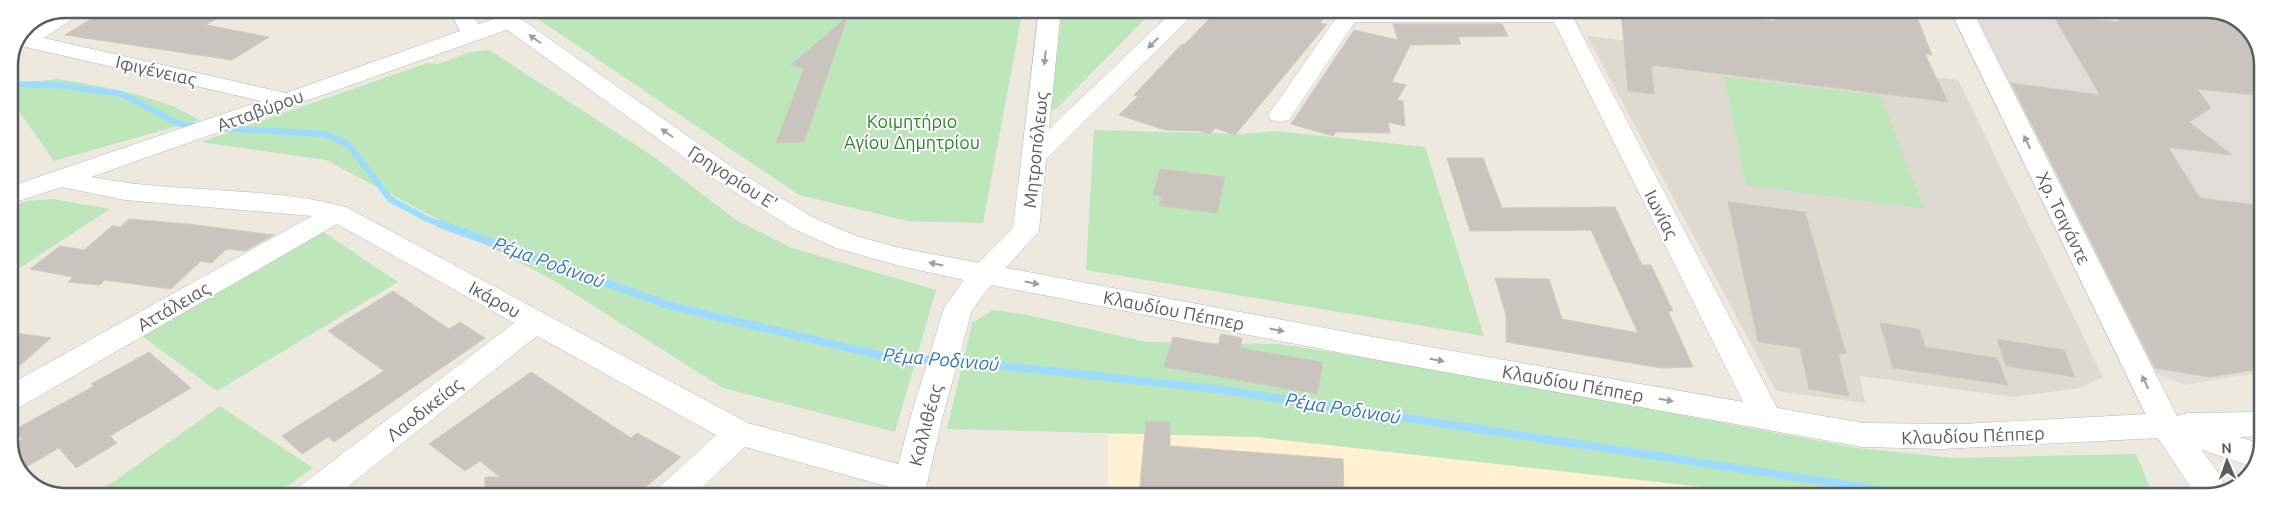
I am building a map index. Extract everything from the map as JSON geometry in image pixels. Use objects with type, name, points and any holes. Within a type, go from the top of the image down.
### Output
[{"type":"street","name":"Ιφιγένειας","points":[[58,18],[25,40],[287,100]]},
{"type":"street","points":[[464,18],[472,34]]},
{"type":"street","name":"Ατταβύρου","points":[[18,193],[175,140],[472,34],[496,18]]},
{"type":"street","name":"Γρηγορίου Ε'","points":[[505,18],[720,171],[803,224],[855,244],[900,257],[984,274]]},
{"type":"street","name":"Μητροπόλεως","points":[[984,274],[1026,231],[1049,18]]},
{"type":"street","points":[[1035,156],[1179,18]]},
{"type":"street","points":[[1280,115],[1340,18]]},
{"type":"street","name":"Ιωνίας","points":[[1563,18],[1766,417]]},
{"type":"street","name":"Χρ. Τσιγάντε","points":[[1965,18],[2166,426],[2210,488]]},
{"type":"street","name":"Ικάρου","points":[[63,179],[125,192],[312,207],[337,213],[739,433],[909,488]]},
{"type":"street","name":"Αττάλειας","points":[[18,394],[337,213]]},
{"type":"street","name":"Κλαυδίου Πέππερ","points":[[984,274],[1372,348],[1863,435],[1907,438],[2108,431],[2166,426],[2254,424]]},
{"type":"street","name":"Καλλιθέας","points":[[909,488],[926,419],[958,308],[984,274]]},
{"type":"street","name":"Λαοδικείας","points":[[322,488],[535,322]]},
{"type":"street","points":[[2166,426],[2253,454]]},
{"type":"street","points":[[681,488],[739,433]]},
{"type":"shaded area","points":[[1963,18],[2217,18],[2238,29],[2248,41],[2253,52],[2254,62],[2254,373],[2184,385],[2151,371]]},
{"type":"shaded area","points":[[1587,36],[1958,80],[2103,377],[2080,388],[2014,397],[1860,376],[1865,403],[1776,391]]},
{"type":"shaded area","points":[[1108,433],[1257,437],[1711,488],[1107,488]]},
{"type":"green space","name":"Κοιμητήριο Αγίου Δημητρίου","points":[[536,18],[1021,18],[983,223],[907,221],[799,195]]},
{"type":"green space","points":[[1061,18],[1146,18],[1056,109],[1051,110]]},
{"type":"green space","points":[[489,50],[654,157],[736,220],[792,248],[936,290],[895,432],[723,388],[551,279],[326,160],[201,142],[427,63],[438,64],[470,52]]},
{"type":"green space","points":[[1724,77],[1881,96],[1924,209],[1746,185]]},
{"type":"green space","points":[[58,79],[112,89],[167,104],[199,120],[54,161],[18,110],[18,83]]},
{"type":"green space","points":[[1094,130],[1240,134],[1276,131],[1425,147],[1484,336],[1086,270]]},
{"type":"green space","points":[[53,199],[110,209],[18,269],[18,204],[26,201]]},
{"type":"green space","points":[[322,231],[398,282],[217,391],[142,336]]},
{"type":"green space","points":[[993,310],[1028,315],[1147,342],[1279,344],[1383,360],[1858,448],[1953,458],[2136,454],[2150,488],[1711,488],[1257,437],[947,429],[972,323]]},
{"type":"green space","points":[[220,406],[313,468],[284,488],[101,488],[109,485]]},
{"type":"building","points":[[92,18],[217,18],[206,25],[269,37],[232,60],[65,35]]},
{"type":"building","points":[[847,18],[804,142],[776,143],[804,68],[791,65]]},
{"type":"building","points":[[1210,18],[1323,18],[1320,23],[1327,24],[1235,135],[1215,128],[1210,134],[1199,131],[1165,130],[1119,115],[1138,96],[1134,95],[1182,44],[1184,45]]},
{"type":"building","points":[[1622,18],[1747,18],[1775,21],[1775,18],[1917,18],[1932,55],[1925,54],[1948,102],[1651,65],[1654,94],[1628,91]]},
{"type":"building","points":[[2055,18],[2081,18],[2118,22],[2118,18],[2217,18],[2238,29],[2248,41],[2253,52],[2254,95],[2197,89],[2211,108],[2189,122],[2232,155],[2168,147],[2200,198],[2254,205],[2254,370],[2209,377],[2155,368],[2011,83],[2100,95]]},
{"type":"building","points":[[1393,24],[1502,24],[1508,36],[1458,37],[1461,44],[1410,45],[1392,82],[1406,85],[1397,100],[1403,101],[1405,126],[1388,122],[1390,133],[1336,132],[1333,136],[1291,124],[1354,30],[1398,40]]},
{"type":"building","points":[[1447,158],[1483,158],[1502,208],[1615,207],[1642,265],[1651,265],[1673,311],[1668,311],[1693,367],[1661,368],[1506,342],[1506,315],[1495,278],[1549,279],[1562,319],[1638,333],[1591,230],[1470,231]]},
{"type":"building","points":[[1160,169],[1225,177],[1217,213],[1159,206],[1162,196],[1153,195]]},
{"type":"building","points":[[1728,202],[1805,212],[1846,354],[1838,353],[1849,396],[1809,389],[1800,348],[1758,342]]},
{"type":"building","points":[[129,219],[188,224],[274,235],[245,251],[227,249],[211,263],[201,261],[171,289],[105,280],[100,285],[68,282],[73,277],[30,269],[60,246],[84,250],[112,226],[120,227]]},
{"type":"building","points":[[393,291],[449,329],[460,322],[485,338],[334,442],[328,437],[302,454],[282,436],[384,371],[328,331]]},
{"type":"building","points":[[1880,323],[1919,329],[1926,347],[1997,358],[2008,385],[1893,368]]},
{"type":"building","points":[[18,333],[51,338],[18,367]]},
{"type":"building","points":[[1221,334],[1242,338],[1240,348],[1323,362],[1317,394],[1164,367],[1173,337],[1218,345]]},
{"type":"building","points":[[1997,339],[2064,350],[2075,377],[2006,366]]},
{"type":"building","points":[[149,352],[191,388],[110,436],[117,443],[76,468],[59,448],[25,468],[18,451],[18,441],[22,439],[18,434],[18,428],[94,386],[91,384]]},
{"type":"building","points":[[531,372],[631,438],[637,433],[681,457],[644,488],[485,488],[485,477],[500,477],[480,461],[465,471],[429,444]]},
{"type":"building","points":[[1146,421],[1170,422],[1170,446],[1343,459],[1344,488],[1140,488]]},
{"type":"waterway","name":"Ρέμα Ροδινιού","points":[[18,84],[58,85],[122,94],[179,124],[201,126]]},
{"type":"waterway","name":"Ρέμα Ροδινιού","points":[[218,128],[324,134],[348,144],[390,199],[427,219],[443,225]]},
{"type":"waterway","name":"Ρέμα Ροδινιού","points":[[440,224],[671,306],[892,358],[938,360]]},
{"type":"waterway","name":"Ρέμα Ροδινιού","points":[[950,360],[1216,389],[1867,488]]}]
